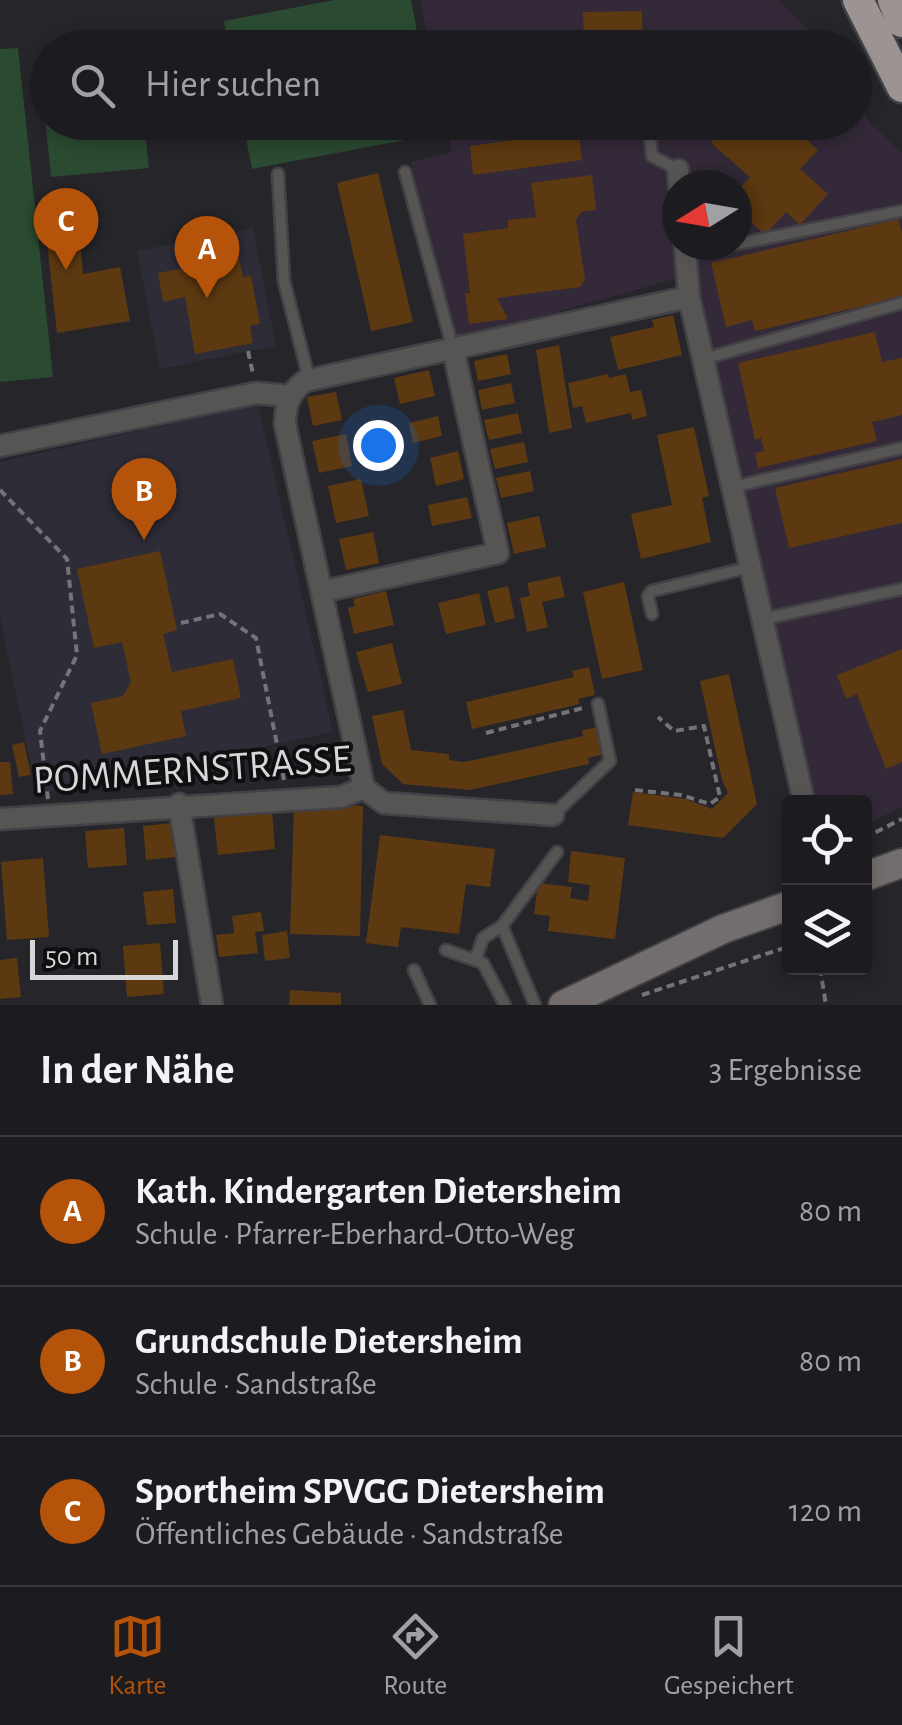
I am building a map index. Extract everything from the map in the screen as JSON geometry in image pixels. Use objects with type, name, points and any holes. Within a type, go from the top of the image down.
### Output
[{"type":"highway","points":[[858,0],[902,87]]},
{"type":"highway","points":[[893,0],[902,22]]},
{"type":"main road","points":[[564,1005],[723,929],[782,908]]},
{"type":"street","points":[[686,260],[690,297],[802,795]]},
{"type":"street","points":[[364,788],[325,591],[285,424],[290,396],[310,380],[690,297]]},
{"type":"street","points":[[325,591],[498,553],[453,348]]},
{"type":"street","points":[[0,446],[256,393],[290,396]]},
{"type":"street","name":"POMMERNSTRASSE","points":[[0,819],[179,804],[341,797],[364,788],[384,802],[553,815]]},
{"type":"street","points":[[179,804],[212,1005]]},
{"type":"lane","points":[[650,140],[652,156],[669,170]]},
{"type":"lane","points":[[405,172],[453,348]]},
{"type":"lane","points":[[278,174],[284,282],[310,380]]},
{"type":"lane","points":[[752,240],[902,211]]},
{"type":"lane","points":[[704,358],[902,303]]},
{"type":"lane","points":[[732,487],[902,448]]},
{"type":"lane","points":[[652,614],[648,596],[652,591],[750,567]]},
{"type":"lane","points":[[762,620],[902,589]]},
{"type":"lane","name":"POMMERNSTRASSE","points":[[553,815],[610,761],[598,704]]},
{"type":"lane","points":[[476,958],[482,938],[502,926],[557,852]]},
{"type":"lane","points":[[502,926],[535,1005]]},
{"type":"lane","points":[[446,950],[476,958],[487,968],[504,1005]]},
{"type":"lane","points":[[414,970],[430,1005]]},
{"type":"path","points":[[0,490],[67,559],[76,655],[40,731],[50,814]]},
{"type":"path","points":[[181,623],[220,614],[256,638],[288,799]]},
{"type":"path","points":[[486,732],[598,704]]},
{"type":"path","points":[[635,790],[681,795],[710,804],[720,797],[704,726],[674,731],[658,716]]},
{"type":"path","points":[[872,834],[902,819]]},
{"type":"path","points":[[631,999],[782,949]]},
{"type":"path","points":[[821,975],[826,1005]]},
{"type":"shaded area","points":[[420,0],[778,0],[809,30],[426,30]]},
{"type":"shaded area","points":[[872,125],[902,153],[902,807],[872,822],[872,795],[813,795],[682,277],[453,341],[411,162],[452,152],[450,140],[872,140]]},
{"type":"shaded area","points":[[253,228],[276,346],[160,369],[137,251]]},
{"type":"shaded area","points":[[258,404],[333,732],[37,795],[0,617],[0,462]]},
{"type":"green space","points":[[334,0],[411,0],[417,30],[226,30],[224,21]]},
{"type":"green space","points":[[18,48],[53,377],[0,382],[0,49]]},
{"type":"green space","points":[[47,140],[146,140],[149,168],[51,177]]},
{"type":"green space","points":[[246,140],[405,140],[252,169]]},
{"type":"building","points":[[642,11],[643,30],[584,30],[583,12]]},
{"type":"building","points":[[514,140],[580,140],[582,160],[473,175],[470,146]]},
{"type":"building","points":[[714,140],[807,140],[818,150],[800,169],[828,194],[800,225],[786,212],[765,235],[752,223],[752,170],[742,170],[711,143]]},
{"type":"building","points":[[378,173],[413,322],[371,331],[337,183]]},
{"type":"building","points":[[592,175],[596,210],[581,212],[576,220],[585,279],[580,287],[497,298],[508,319],[469,324],[465,293],[470,293],[463,234],[508,228],[508,220],[536,217],[531,183]]},
{"type":"building","points":[[77,205],[83,274],[120,267],[130,321],[57,333],[43,207]]},
{"type":"building","points":[[898,219],[902,232],[902,297],[755,331],[752,320],[726,327],[711,263],[752,260],[752,253]]},
{"type":"building","points":[[239,258],[243,277],[251,276],[260,324],[250,326],[253,343],[195,354],[185,297],[163,302],[158,273]]},
{"type":"building","points":[[673,315],[682,355],[618,370],[610,337],[654,327],[652,320]]},
{"type":"building","points":[[875,332],[882,362],[902,358],[902,415],[872,422],[877,441],[758,468],[755,453],[764,451],[761,438],[755,440],[738,363]]},
{"type":"building","points":[[559,345],[572,428],[549,433],[536,350]]},
{"type":"building","points":[[507,354],[511,374],[478,381],[474,361]]},
{"type":"building","points":[[429,370],[435,396],[400,404],[394,378]]},
{"type":"building","points":[[608,374],[609,378],[626,374],[630,392],[641,390],[647,416],[632,420],[631,413],[586,423],[582,406],[573,408],[568,383]]},
{"type":"building","points":[[511,383],[515,403],[482,410],[478,390]]},
{"type":"building","points":[[336,392],[342,420],[313,426],[307,397]]},
{"type":"building","points":[[518,413],[522,433],[489,440],[484,420]]},
{"type":"building","points":[[438,416],[442,436],[413,443],[409,423]]},
{"type":"building","points":[[694,427],[709,496],[702,498],[711,542],[641,559],[631,514],[672,505],[657,435]]},
{"type":"building","points":[[346,434],[352,466],[319,473],[312,441]]},
{"type":"building","points":[[524,442],[528,462],[495,469],[490,449]]},
{"type":"building","points":[[458,451],[464,479],[436,486],[430,458]]},
{"type":"building","points":[[902,459],[902,523],[789,548],[775,488]]},
{"type":"building","points":[[530,471],[534,491],[501,498],[496,478]]},
{"type":"building","points":[[361,479],[369,516],[336,523],[328,486]]},
{"type":"building","points":[[467,497],[472,518],[432,526],[428,505]]},
{"type":"building","points":[[539,516],[546,547],[514,554],[507,523]]},
{"type":"building","points":[[373,532],[379,563],[346,570],[339,539]]},
{"type":"building","points":[[160,551],[177,630],[163,634],[172,672],[233,659],[241,698],[181,711],[186,736],[102,754],[91,703],[123,696],[131,682],[122,642],[94,648],[77,569]]},
{"type":"building","points":[[560,576],[565,597],[542,602],[548,627],[527,632],[520,598],[530,596],[527,583]]},
{"type":"building","points":[[624,582],[643,670],[602,679],[583,592]]},
{"type":"building","points":[[508,586],[515,618],[495,623],[487,591]]},
{"type":"building","points":[[386,591],[394,625],[354,634],[348,608],[355,606],[353,599]]},
{"type":"building","points":[[479,593],[486,625],[446,634],[438,603]]},
{"type":"building","points":[[392,643],[402,684],[368,692],[356,652]]},
{"type":"building","points":[[902,649],[902,762],[886,769],[857,694],[846,699],[837,675]]},
{"type":"building","points":[[589,667],[595,695],[578,699],[580,704],[472,729],[466,702],[574,677],[572,671]]},
{"type":"building","points":[[729,674],[757,804],[723,838],[628,825],[633,792],[686,799],[712,809],[728,793],[700,681]]},
{"type":"building","points":[[403,710],[411,750],[449,754],[449,760],[464,762],[516,751],[583,736],[582,730],[599,727],[605,754],[588,758],[589,764],[470,790],[403,784],[382,764],[372,716]]},
{"type":"building","points":[[24,742],[31,775],[19,777],[12,745]]},
{"type":"building","points":[[0,762],[10,762],[13,794],[0,795]]},
{"type":"building","points":[[294,804],[363,806],[360,936],[290,934]]},
{"type":"building","points":[[272,812],[275,849],[218,855],[214,818]]},
{"type":"building","points":[[173,823],[177,857],[146,860],[143,826]]},
{"type":"building","points":[[124,828],[127,865],[88,868],[85,831]]},
{"type":"building","points":[[380,835],[495,849],[490,887],[466,884],[459,934],[401,927],[398,947],[366,943]]},
{"type":"building","points":[[571,851],[625,858],[615,939],[548,931],[550,916],[534,914],[538,883],[572,887],[570,898],[588,901],[590,885],[568,882]]},
{"type":"building","points":[[43,858],[49,937],[7,940],[1,862]]},
{"type":"building","points":[[173,889],[176,923],[147,925],[143,892]]},
{"type":"building","points":[[261,912],[264,931],[255,932],[258,953],[219,957],[216,935],[234,933],[232,916]]},
{"type":"building","points":[[287,931],[290,958],[265,961],[262,935]]},
{"type":"building","points":[[160,943],[164,994],[127,997],[123,946]]},
{"type":"building","points":[[17,958],[21,997],[0,999],[0,960]]},
{"type":"building","points":[[290,990],[341,993],[341,1005],[289,1005]]},
{"type":"place","name":"Sportheim SPVGG Dietersheim","points":[[66,270]]},
{"type":"place","name":"Kath. Kindergarten Dietersheim","points":[[207,298]]},
{"type":"place","name":"Grundschule Dietersheim","points":[[144,540]]}]
